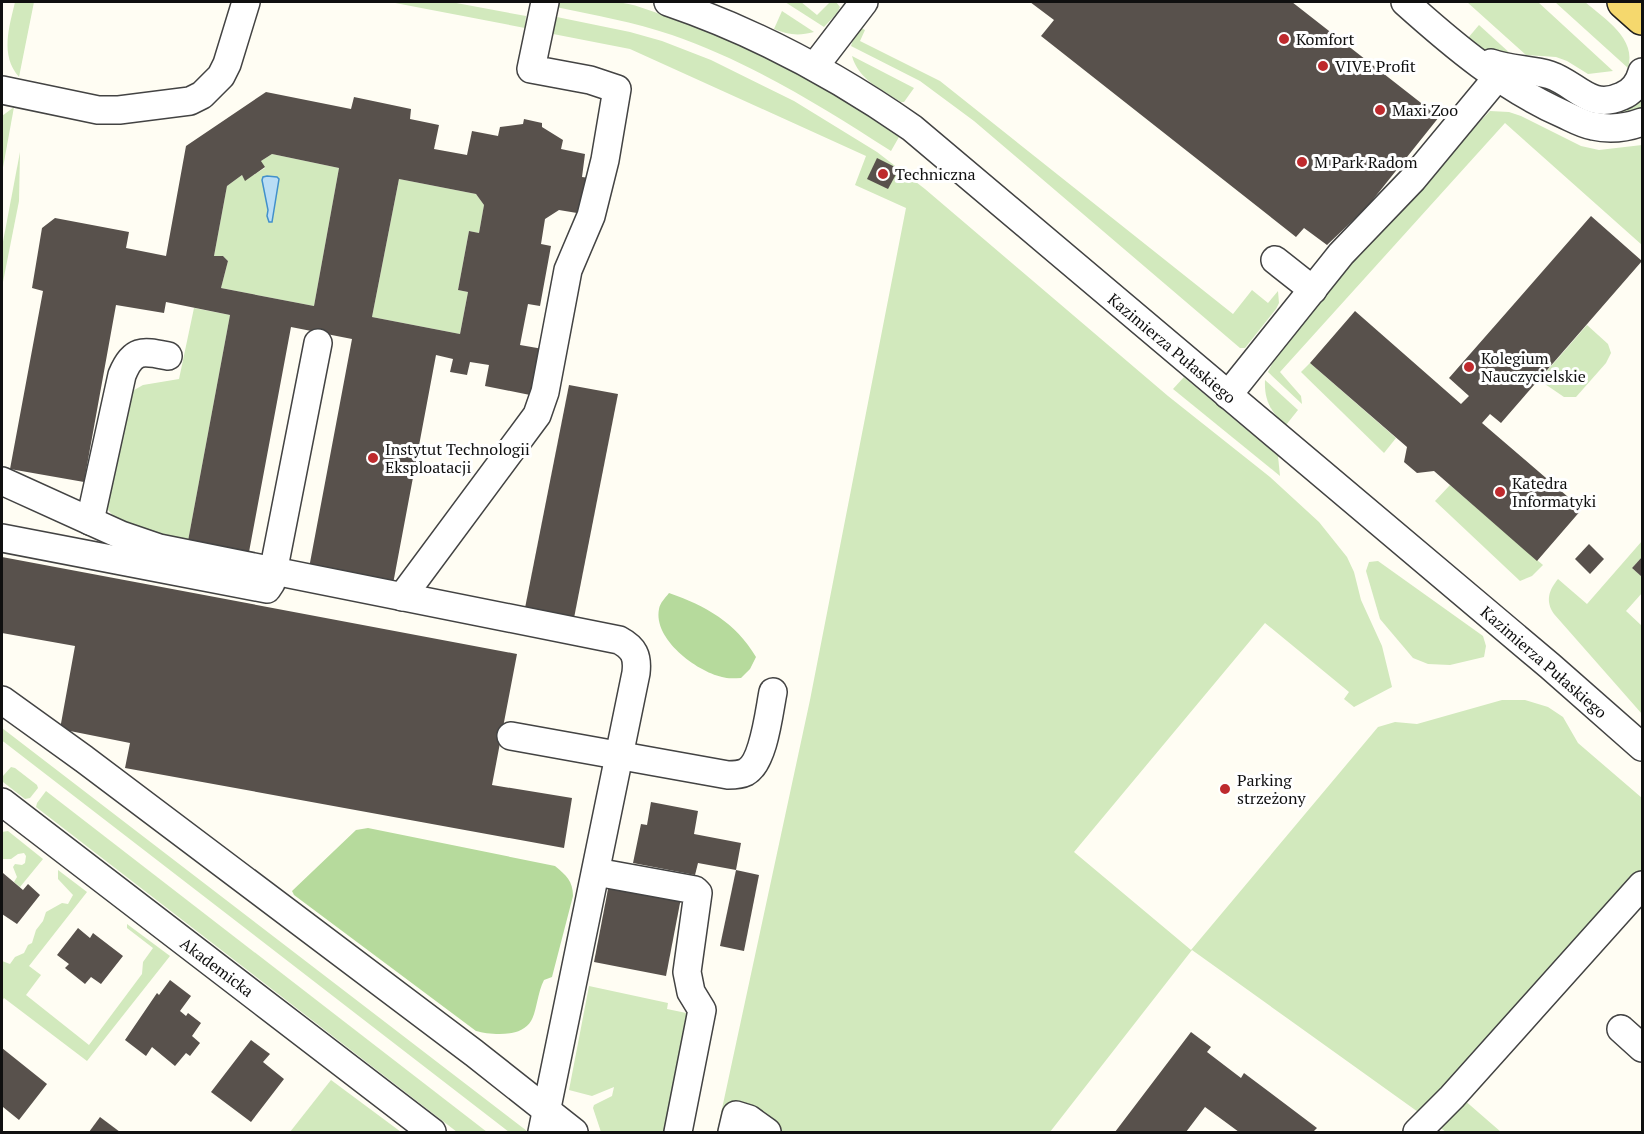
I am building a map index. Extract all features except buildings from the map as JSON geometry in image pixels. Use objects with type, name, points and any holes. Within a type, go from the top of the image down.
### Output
[{"type":"main road","points":[[1624,2],[1642,18]]},
{"type":"street","points":[[2,90],[98,110],[119,110],[190,101],[202,95],[221,76],[227,64],[246,2]]},
{"type":"street","points":[[402,597],[537,415],[545,392],[568,270],[591,216],[605,160],[617,89],[590,80],[531,69],[545,2]]},
{"type":"street","name":"Kazimierza Pułaskiego","points":[[668,2],[742,30],[815,66],[879,105],[944,152],[1550,666],[1642,747]]},
{"type":"street","points":[[815,66],[864,2]]},
{"type":"street","points":[[1405,2],[1470,56],[1502,73],[1544,105],[1590,126],[1613,129],[1642,122]]},
{"type":"street","points":[[1502,73],[1551,75],[1587,96],[1607,102],[1624,96],[1634,88],[1642,72]]},
{"type":"street","points":[[1228,395],[1341,254],[1426,165],[1502,73]]},
{"type":"street","points":[[1275,260],[1313,290]]},
{"type":"street","points":[[2,537],[267,589],[270,587],[274,571],[318,343]]},
{"type":"street","points":[[90,520],[126,364],[133,356],[141,352],[168,356]]},
{"type":"street","points":[[2,481],[121,535],[159,548],[619,640],[630,646],[638,661],[637,667],[544,1123]]},
{"type":"street","points":[[511,736],[728,775],[745,773],[756,761],[760,751],[773,692]]},
{"type":"street","points":[[2,700],[84,759],[464,1046],[544,1123],[574,1132]]},
{"type":"street","name":"Akademicka","points":[[2,802],[432,1132]]},
{"type":"street","points":[[596,872],[696,890],[698,893],[687,972],[691,992],[702,1010],[678,1132]]},
{"type":"street","points":[[1417,1132],[1642,885]]},
{"type":"street","points":[[1621,1029],[1642,1048]]},
{"type":"street","points":[[732,1132],[736,1115],[749,1119],[767,1132]]},
{"type":"green space","points":[[601,1],[628,4],[699,28],[788,69],[844,101],[899,137],[891,151],[812,102],[729,58],[658,30],[556,7],[560,2]]},
{"type":"green space","points":[[15,2],[34,2],[19,77],[13,69],[8,50]]},
{"type":"green space","points":[[390,2],[451,2],[526,16],[525,28]]},
{"type":"green space","points":[[785,2],[801,2],[817,15],[830,2],[836,2],[840,7],[824,27]]},
{"type":"green space","points":[[1467,2],[1538,2],[1613,71],[1588,74],[1556,57],[1526,55]]},
{"type":"green space","points":[[1555,2],[1585,2],[1610,23],[1624,39],[1628,48],[1630,58],[1628,68]]},
{"type":"green space","points":[[782,11],[814,32],[794,34],[774,29]]},
{"type":"green space","points":[[552,16],[630,32],[662,41],[711,60],[794,101],[877,152],[925,189],[1168,396],[1270,477],[1319,522],[1347,557],[1354,572],[1361,600],[1382,646],[1392,687],[1354,707],[1344,699],[1349,692],[1265,623],[1074,852],[1191,950],[1378,727],[1395,722],[1417,724],[1502,700],[1525,700],[1548,707],[1563,717],[1578,743],[1642,798],[1642,895],[1463,1099],[1501,1132],[1446,1132],[1192,950],[1050,1132],[717,1132],[810,700],[906,208],[855,185],[866,156],[630,49],[548,33]]},
{"type":"green space","points":[[1479,25],[1512,55],[1489,51],[1468,41]]},
{"type":"green space","points":[[857,26],[865,30],[860,41],[940,81],[1233,314],[1252,290],[1268,303],[1278,291],[1279,303],[1276,309],[1245,348],[1240,348],[974,121],[920,81],[851,46]]},
{"type":"green space","points":[[852,56],[914,88],[904,102],[901,102],[865,77]]},
{"type":"green space","points":[[1542,84],[1642,97],[1642,109],[1614,115],[1589,112],[1541,87]]},
{"type":"green space","points":[[14,107],[2,173],[2,116]]},
{"type":"green space","points":[[1490,111],[1509,112],[1521,116],[1581,146],[1599,150],[1642,145],[1642,245],[1505,123],[1280,372],[1301,396],[1302,404],[1268,372],[1274,360],[1346,262]]},
{"type":"green space","points":[[20,152],[19,201],[2,287],[2,247]]},
{"type":"green space","points":[[272,154],[339,168],[314,306],[221,288],[228,261],[223,256],[214,256],[227,186],[242,175],[245,180],[265,168],[261,161]]},
{"type":"green space","points":[[399,179],[476,194],[484,205],[479,233],[469,231],[458,290],[468,292],[460,334],[372,317]]},
{"type":"green space","points":[[194,308],[230,315],[188,541],[131,527],[113,515],[105,506],[129,393],[143,385],[179,379]]},
{"type":"green space","points":[[1587,325],[1608,344],[1611,353],[1606,363],[1576,397],[1564,397],[1539,380]]},
{"type":"green space","points":[[1310,363],[1396,438],[1384,453],[1301,372]]},
{"type":"green space","points":[[1184,377],[1278,456],[1280,476],[1173,389]]},
{"type":"green space","points":[[1265,380],[1298,410],[1286,425],[1276,416],[1270,406]]},
{"type":"green space","points":[[1450,485],[1543,565],[1532,576],[1520,581],[1435,501]]},
{"type":"green space","points":[[1642,541],[1642,557],[1632,568],[1642,577],[1642,593],[1626,611],[1642,626],[1642,714],[1554,614],[1549,600],[1550,591],[1558,579],[1587,604]]},
{"type":"green space","points":[[1378,561],[1483,636],[1486,646],[1484,657],[1450,665],[1428,664],[1413,658],[1380,619],[1366,571],[1369,562]]},
{"type":"green space","points":[[669,593],[707,610],[739,634],[756,657],[750,669],[741,678],[724,678],[700,668],[678,652],[669,642],[659,620],[660,607]]},
{"type":"green space","points":[[2,728],[529,1132],[509,1132],[2,741]]},
{"type":"green space","points":[[11,767],[37,785],[38,788],[30,798],[25,799],[3,782],[3,776]]},
{"type":"green space","points":[[46,791],[487,1132],[457,1132],[36,807]]},
{"type":"green space","points":[[368,828],[555,866],[566,875],[572,886],[573,896],[552,977],[544,980],[533,1017],[526,1026],[513,1033],[505,1034],[476,1031],[294,895],[292,891],[356,830]]},
{"type":"green space","points":[[8,831],[43,859],[20,887],[14,882],[17,877],[13,867],[15,864],[25,863],[26,856],[24,853],[11,859],[2,859],[2,832]]},
{"type":"green space","points":[[58,870],[87,892],[29,966],[41,975],[26,995],[89,1045],[142,974],[143,962],[153,948],[127,928],[127,924],[170,956],[87,1061],[4,998],[2,1001],[2,961],[10,964],[15,957],[24,953],[28,945],[32,943],[46,912],[62,903],[68,904],[73,895],[58,879]]},
{"type":"green space","points":[[589,986],[668,1003],[667,1009],[696,1015],[670,1132],[601,1132],[593,1108],[594,1105],[612,1096],[614,1087],[592,1096],[569,1090]]},
{"type":"green space","points":[[331,1080],[401,1132],[290,1132]]},
{"type":"water","points":[[267,176],[279,179],[272,222],[269,222],[267,216],[268,210],[262,180]]},
{"type":"place","name":"Komfort","points":[[1284,39]]},
{"type":"place","name":"VIVE Profit","points":[[1323,66]]},
{"type":"place","name":"Maxi Zoo","points":[[1380,110]]},
{"type":"place","name":"M Park Radom","points":[[1302,162]]},
{"type":"place","name":"Techniczna","points":[[883,174]]},
{"type":"place","name":"Kolegium Nauczycielskie","points":[[1469,367]]},
{"type":"place","name":"Instytut Technologii Eksploatacji","points":[[373,458]]},
{"type":"place","name":"Katedra Informatyki","points":[[1500,492]]},
{"type":"place","name":"Parking strzeżony","points":[[1225,789]]}]
